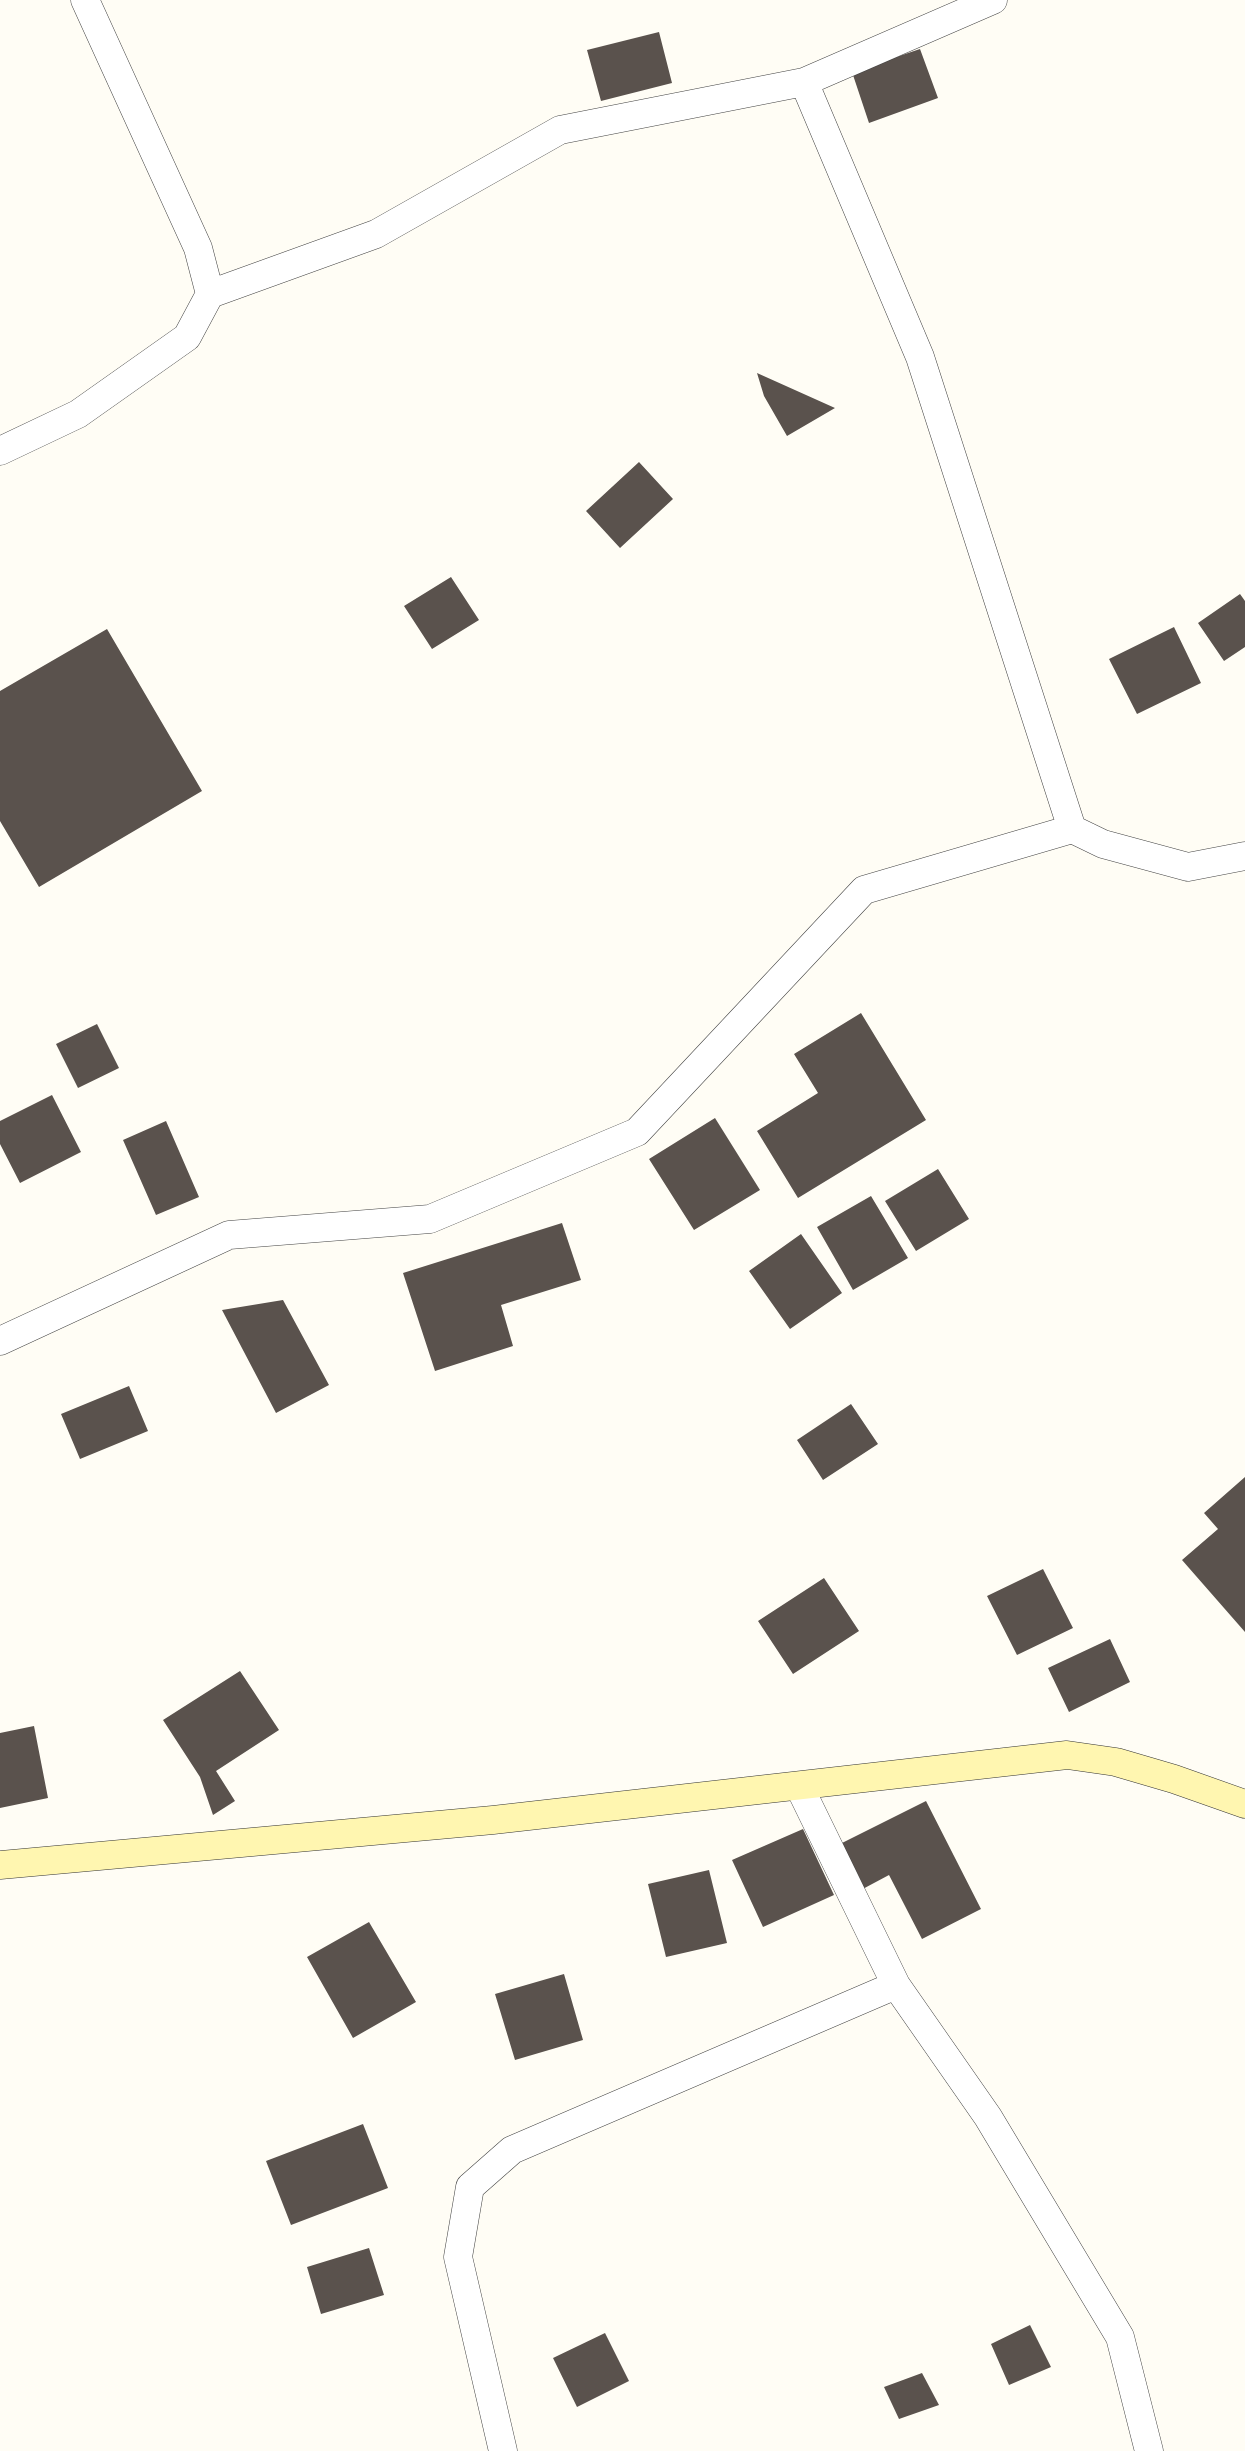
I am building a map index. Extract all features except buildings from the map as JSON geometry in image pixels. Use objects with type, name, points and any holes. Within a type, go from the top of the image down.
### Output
[{"type":"street","points":[[85,0],[198,248],[210,294]]},
{"type":"street","points":[[0,451],[78,414],[187,336],[210,294],[376,234],[560,130],[804,82],[993,0]]},
{"type":"street","points":[[804,82],[920,357],[1072,829]]},
{"type":"street","points":[[0,1341],[229,1234],[430,1219],[638,1132],[864,890],[1072,829],[1103,844],[1188,867],[1245,856]]},
{"type":"street","points":[[0,1865],[492,1820],[1067,1755],[1116,1762],[1174,1779],[1245,1804]]},
{"type":"street","points":[[799,1786],[896,1985],[988,2118],[1120,2337],[1149,2451]]},
{"type":"street","points":[[503,2451],[458,2256],[470,2187],[512,2150],[896,1985]]}]
